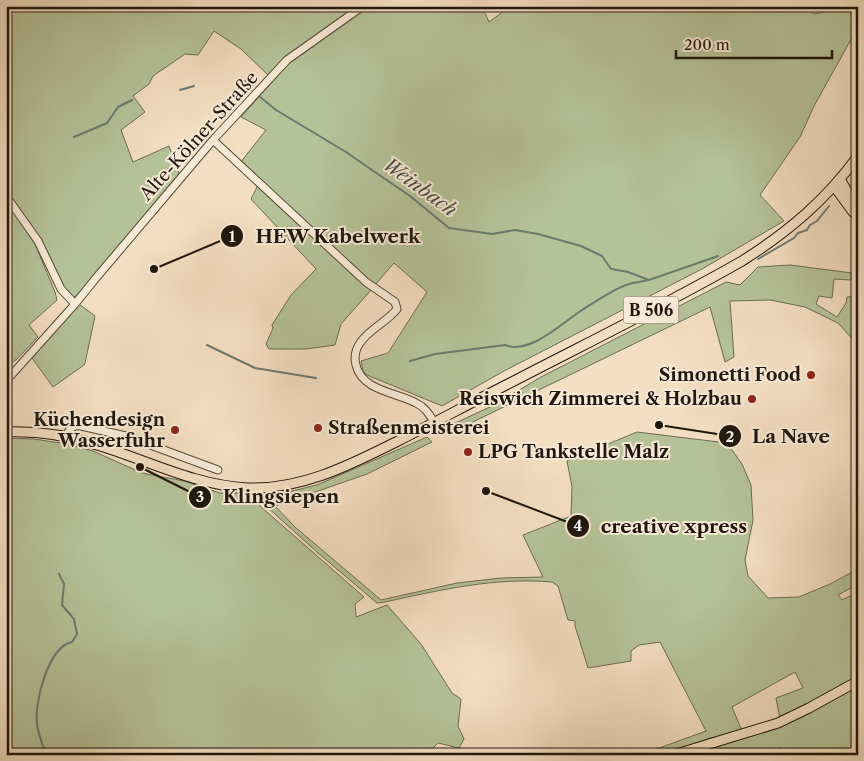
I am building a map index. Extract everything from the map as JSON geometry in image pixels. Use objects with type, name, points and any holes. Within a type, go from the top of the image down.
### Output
[{"type":"main road","name":"B 506","points":[[6,432],[33,432],[66,436],[99,445],[192,478],[230,486],[262,487],[291,484],[329,474],[434,422],[727,270],[785,232],[823,199],[858,156]]},
{"type":"main road","points":[[837,183],[846,202],[857,218]]},
{"type":"main road","points":[[837,183],[852,200],[857,218]]},
{"type":"main road","points":[[823,199],[836,199],[846,202]]},
{"type":"main road","points":[[673,755],[778,723],[858,681]]},
{"type":"street","name":"Alte-Kölner-Straße","points":[[6,381],[75,304],[213,140],[287,60],[364,6]]},
{"type":"street","points":[[213,140],[366,282],[395,302],[397,308],[392,315],[360,342],[356,350],[356,368],[360,376],[373,386],[416,402],[429,413],[434,422]]},
{"type":"street","points":[[6,196],[38,241],[61,289],[75,304]]},
{"type":"street","points":[[66,436],[75,426],[126,436],[218,470]]},
{"type":"green space","points":[[6,6],[357,6],[285,57],[269,76],[241,49],[214,31],[198,55],[185,54],[153,76],[149,84],[133,96],[145,112],[121,130],[133,162],[169,146],[179,174],[76,296],[72,298],[62,287],[20,210],[6,191]]},
{"type":"green space","points":[[370,6],[482,6],[489,22],[511,6],[519,6],[522,11],[528,6],[800,6],[814,14],[843,8],[858,13],[858,27],[814,106],[800,137],[760,195],[784,221],[702,269],[504,371],[442,406],[367,375],[363,371],[361,361],[388,353],[427,292],[394,263],[375,285],[363,277],[240,163],[266,130],[241,117],[288,64]]},
{"type":"green space","points":[[258,185],[372,289],[341,324],[335,345],[306,349],[269,349],[266,344],[273,328],[272,325],[291,295],[316,269],[251,199]]},
{"type":"green space","points":[[6,201],[35,244],[57,300],[29,325],[38,337],[17,359],[6,367]]},
{"type":"green space","points":[[790,265],[852,273],[851,280],[834,279],[832,298],[819,296],[816,304],[837,317],[846,303],[847,297],[858,296],[858,345],[838,323],[805,307],[770,300],[730,301],[734,357],[725,362],[710,307],[450,433],[449,426],[492,406],[541,377],[726,282],[740,285],[758,267]]},
{"type":"green space","points":[[79,304],[95,316],[85,363],[53,387],[32,358]]},
{"type":"green space","points":[[637,432],[727,443],[742,464],[751,485],[753,520],[745,560],[748,576],[768,598],[799,597],[830,584],[858,569],[858,584],[838,595],[842,600],[858,592],[858,676],[780,719],[776,698],[803,688],[795,672],[732,707],[742,731],[710,738],[662,755],[640,755],[706,731],[660,642],[639,645],[631,651],[631,661],[588,668],[575,621],[568,620],[558,586],[552,582],[510,581],[489,583],[377,603],[318,553],[265,505],[259,497],[257,499],[260,506],[364,597],[355,604],[356,617],[387,605],[421,644],[452,693],[461,699],[458,726],[464,739],[459,748],[438,743],[426,755],[6,755],[6,438],[34,439],[67,444],[93,451],[142,473],[184,481],[220,493],[269,494],[317,485],[427,437],[432,442],[367,474],[275,506],[295,527],[381,600],[457,583],[501,578],[543,577],[523,535],[571,516],[572,487],[567,461]]},
{"type":"green space","points":[[858,685],[858,755],[706,755],[707,749]]},
{"type":"waterway","points":[[805,6],[817,11],[831,6]]},
{"type":"waterway","name":"Weinbach","points":[[245,81],[251,90]]},
{"type":"waterway","name":"Weinbach","points":[[180,90],[194,86]]},
{"type":"waterway","name":"Weinbach","points":[[260,97],[276,110],[346,152],[410,196],[449,228],[492,234],[515,230],[538,234],[581,246],[602,256],[611,269],[628,272],[649,280],[718,256]]},
{"type":"waterway","name":"Weinbach","points":[[74,137],[107,123],[118,107],[132,100]]},
{"type":"waterway","name":"Weinbach","points":[[853,182],[858,174]]},
{"type":"waterway","name":"Weinbach","points":[[758,259],[794,238],[798,233],[807,230],[829,206]]},
{"type":"waterway","points":[[410,361],[435,354],[505,345],[525,346],[545,336],[612,292],[629,284],[648,280]]},
{"type":"waterway","points":[[207,345],[255,368],[316,378]]},
{"type":"waterway","points":[[46,755],[37,724],[40,690],[44,677],[56,654],[63,646],[72,642],[77,634],[74,619],[62,605],[64,584],[59,574]]},
{"type":"waterway","points":[[780,748],[784,755]]},
{"type":"place","name":"HEW Kabelwerk","points":[[154,269]]},
{"type":"place","name":"Simonetti Food","points":[[811,375]]},
{"type":"place","name":"Reiswich Zimmerei & Holzbau","points":[[752,399]]},
{"type":"place","name":"La Nave","points":[[659,425]]},
{"type":"place","name":"Straßenmeisterei","points":[[318,428]]},
{"type":"place","name":"Küchendesign Wasserfuhr","points":[[175,430]]},
{"type":"place","name":"LPG Tankstelle Malz","points":[[468,452]]},
{"type":"place","name":"Klingsiepen","points":[[140,467]]},
{"type":"place","name":"creative xpress","points":[[486,491]]}]
